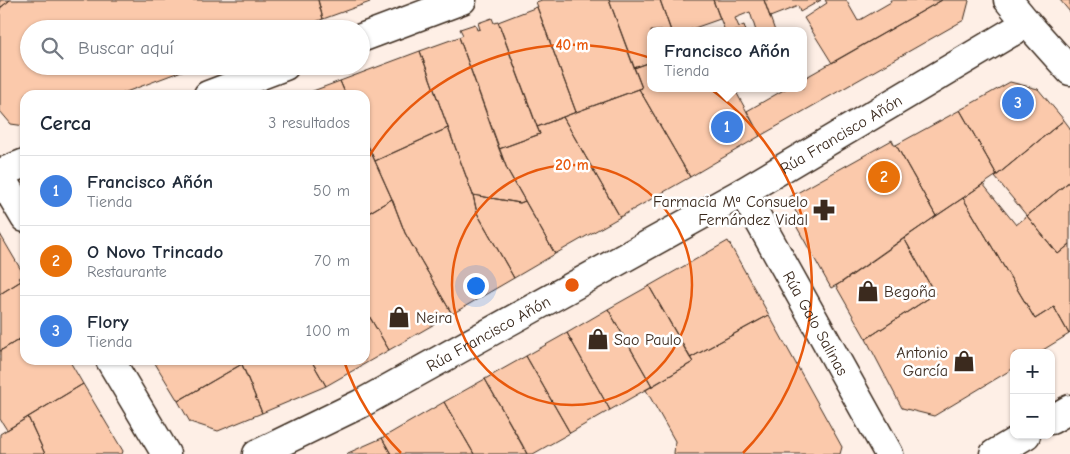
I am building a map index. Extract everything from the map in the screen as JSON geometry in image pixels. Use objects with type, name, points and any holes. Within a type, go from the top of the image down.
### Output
[{"type":"street","points":[[370,35],[462,0]]},
{"type":"street","points":[[1008,0],[1070,71]]},
{"type":"street","name":"Rúa Francisco Añón","points":[[257,454],[360,404],[743,192],[1027,23]]},
{"type":"street","points":[[221,90],[260,75]]},
{"type":"street","points":[[20,165],[0,174],[20,209]]},
{"type":"street","name":"Rúa Galo Salinas","points":[[743,192],[889,454]]},
{"type":"street","points":[[113,365],[166,454]]},
{"type":"street","points":[[1055,418],[1070,409]]},
{"type":"street","points":[[1055,427],[1070,425]]},
{"type":"street","points":[[994,454],[1019,439]]},
{"type":"building","points":[[0,0],[10,0],[0,8]]},
{"type":"building","points":[[10,0],[318,0],[323,19],[20,20],[20,75],[171,75],[131,90],[20,90],[20,125],[11,124],[0,111],[0,8]]},
{"type":"building","points":[[318,0],[369,0],[370,2],[323,19]]},
{"type":"building","points":[[542,0],[609,0],[642,88],[576,112],[537,7],[536,2]]},
{"type":"building","points":[[609,0],[660,0],[670,27],[647,27],[647,63],[634,68]]},
{"type":"building","points":[[660,0],[713,0],[720,19],[697,27],[670,27]]},
{"type":"building","points":[[713,0],[764,0],[774,27],[755,27],[750,12],[735,18],[739,27],[723,27]]},
{"type":"building","points":[[764,0],[821,0],[800,12],[798,6],[770,17]]},
{"type":"building","points":[[825,0],[846,0],[858,21],[891,2],[890,0],[942,0],[832,63],[804,18],[827,3]]},
{"type":"building","points":[[942,0],[969,1],[964,20],[760,136],[747,111],[780,92],[807,92],[807,77]]},
{"type":"building","points":[[1060,0],[1070,0],[1070,12]]},
{"type":"building","points":[[537,7],[576,112],[537,127],[498,22]]},
{"type":"building","points":[[492,18],[494,23],[498,22],[499,24],[540,134],[499,149],[459,37],[463,35],[460,29],[475,24],[477,30],[480,29],[478,23]]},
{"type":"building","points":[[459,37],[507,169],[525,201],[520,203],[473,195],[439,103],[420,51]]},
{"type":"building","points":[[420,51],[448,128],[375,161],[370,150],[370,90],[344,90],[340,81],[356,75],[370,75],[370,70]]},
{"type":"building","points":[[647,63],[647,92],[736,92],[760,136],[690,177],[639,89],[642,88],[634,68]]},
{"type":"building","points":[[340,81],[344,90],[316,90]]},
{"type":"building","points":[[1010,82],[1038,89],[1064,120],[997,175],[960,110]]},
{"type":"building","points":[[639,89],[690,177],[620,217],[563,117]]},
{"type":"building","points":[[960,110],[997,175],[936,216],[896,145]]},
{"type":"building","points":[[563,117],[620,217],[555,254],[507,169],[499,149],[540,134],[537,127]]},
{"type":"building","points":[[1064,120],[1070,128],[1070,181],[1027,216],[995,177]]},
{"type":"building","points":[[448,128],[473,195],[477,213],[514,278],[452,314],[405,233],[375,161]]},
{"type":"building","points":[[892,140],[936,216],[844,281],[831,288],[794,222],[800,219],[788,198]]},
{"type":"building","points":[[370,150],[392,199],[370,212]]},
{"type":"building","points":[[1070,181],[1070,244],[1058,254],[1027,216]]},
{"type":"building","points":[[983,184],[1016,225],[1027,216],[1058,254],[1070,244],[1069,334],[1054,307],[1035,319],[963,198]]},
{"type":"building","points":[[473,195],[520,203],[525,201],[555,254],[514,278],[477,213]]},
{"type":"building","points":[[963,198],[1035,319],[1054,307],[1069,334],[1045,349],[1010,349],[1010,370],[934,416],[902,408],[866,339],[935,294],[904,238]]},
{"type":"building","points":[[392,199],[405,233],[452,314],[389,350],[370,318],[370,212]]},
{"type":"building","points":[[0,234],[20,268],[20,282],[0,294]]},
{"type":"building","points":[[904,238],[935,294],[866,339],[836,286]]},
{"type":"building","points":[[728,241],[769,315],[690,358],[649,286]]},
{"type":"building","points":[[20,282],[20,339],[0,351],[0,294]]},
{"type":"building","points":[[649,286],[693,362],[652,386],[608,309]]},
{"type":"building","points":[[608,309],[652,386],[610,410],[567,333]]},
{"type":"building","points":[[769,315],[842,447],[840,454],[674,454],[675,441],[646,390],[693,362],[690,358]]},
{"type":"building","points":[[370,318],[389,350],[370,361]]},
{"type":"building","points":[[567,333],[610,410],[570,433],[526,356]]},
{"type":"building","points":[[20,339],[20,365],[72,365],[83,384],[7,430],[0,419],[0,351]]},
{"type":"building","points":[[526,356],[570,433],[533,454],[527,454],[485,379]]},
{"type":"building","points":[[156,365],[240,365],[178,401]]},
{"type":"building","points":[[242,365],[314,365],[326,386],[262,413]]},
{"type":"building","points":[[242,365],[262,413],[218,431],[190,422],[178,401]]},
{"type":"building","points":[[314,365],[363,365],[326,386]]},
{"type":"building","points":[[485,379],[527,454],[474,454],[444,402]]},
{"type":"building","points":[[83,384],[123,451],[122,454],[45,454],[28,417]]},
{"type":"building","points":[[444,402],[474,454],[391,454],[382,438]]},
{"type":"building","points":[[28,417],[45,454],[0,454],[0,434]]},
{"type":"building","points":[[382,438],[391,454],[347,454],[348,453]]},
{"type":"place","name":"Flory","points":[[1018,103]]},
{"type":"place","name":"Francisco Añón","points":[[727,127]]},
{"type":"place","name":"O Novo Trincado","points":[[884,177]]},
{"type":"place","name":"Farmacia Mª Consuelo Fernández Vidal","points":[[824,210]]},
{"type":"place","name":"Begoña","points":[[868,291]]},
{"type":"place","name":"Neira","points":[[399,317]]},
{"type":"place","name":"Sao Paulo","points":[[598,339]]},
{"type":"place","name":"Antonio García","points":[[964,361]]}]
